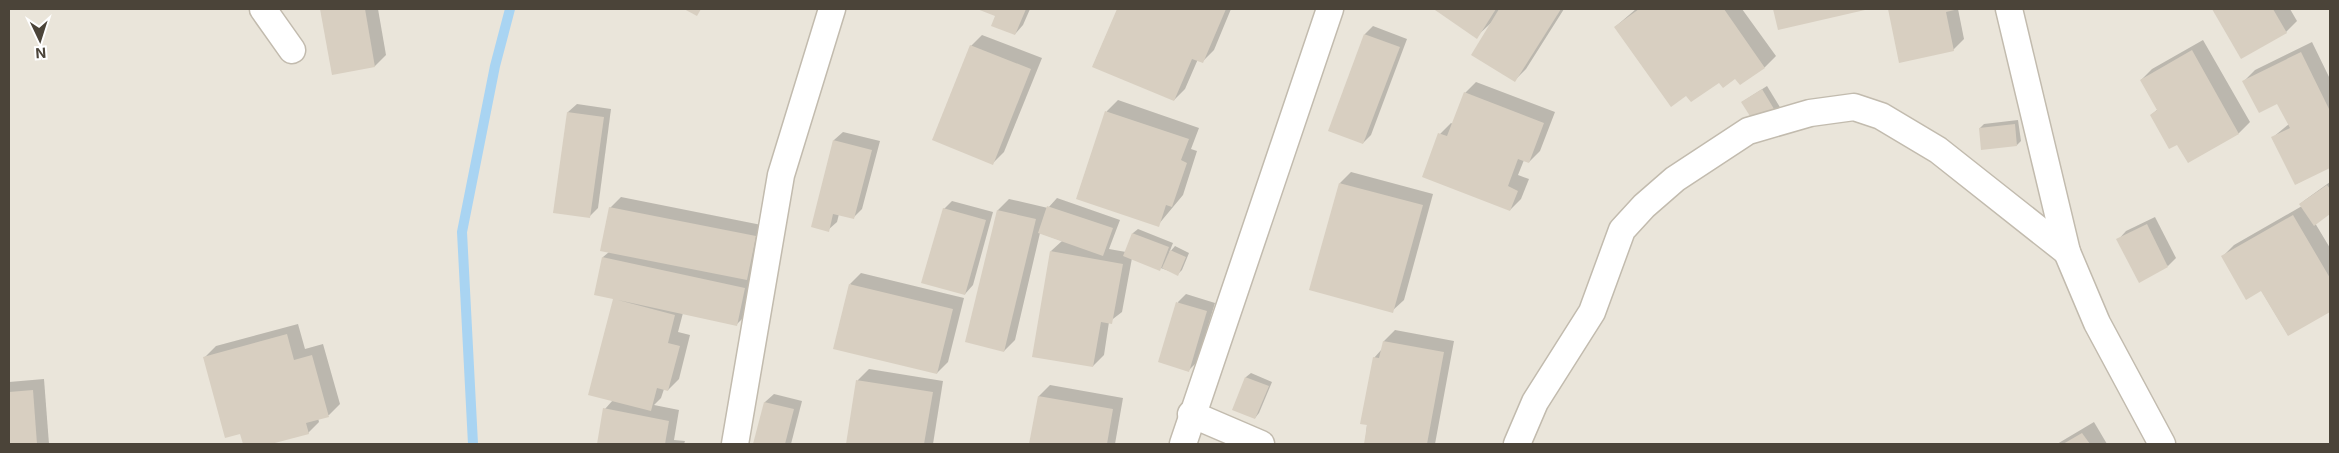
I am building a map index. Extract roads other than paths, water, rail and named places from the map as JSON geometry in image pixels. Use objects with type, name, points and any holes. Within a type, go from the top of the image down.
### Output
[{"type":"street","points":[[263,9],[292,50]]},
{"type":"street","points":[[735,444],[781,175],[832,9]]},
{"type":"street","points":[[1183,444],[1191,414],[1330,9]]},
{"type":"street","points":[[2009,9],[2067,252],[2097,323],[2162,444]]},
{"type":"street","points":[[1517,444],[1535,402],[1592,312],[1622,230],[1644,206],[1674,179],[1748,131],[1810,112],[1854,107],[1881,116],[1938,150],[2067,252]]},
{"type":"street","points":[[1191,414],[1261,444]]},
{"type":"waterway","points":[[473,444],[462,232],[495,66],[510,9]]}]
